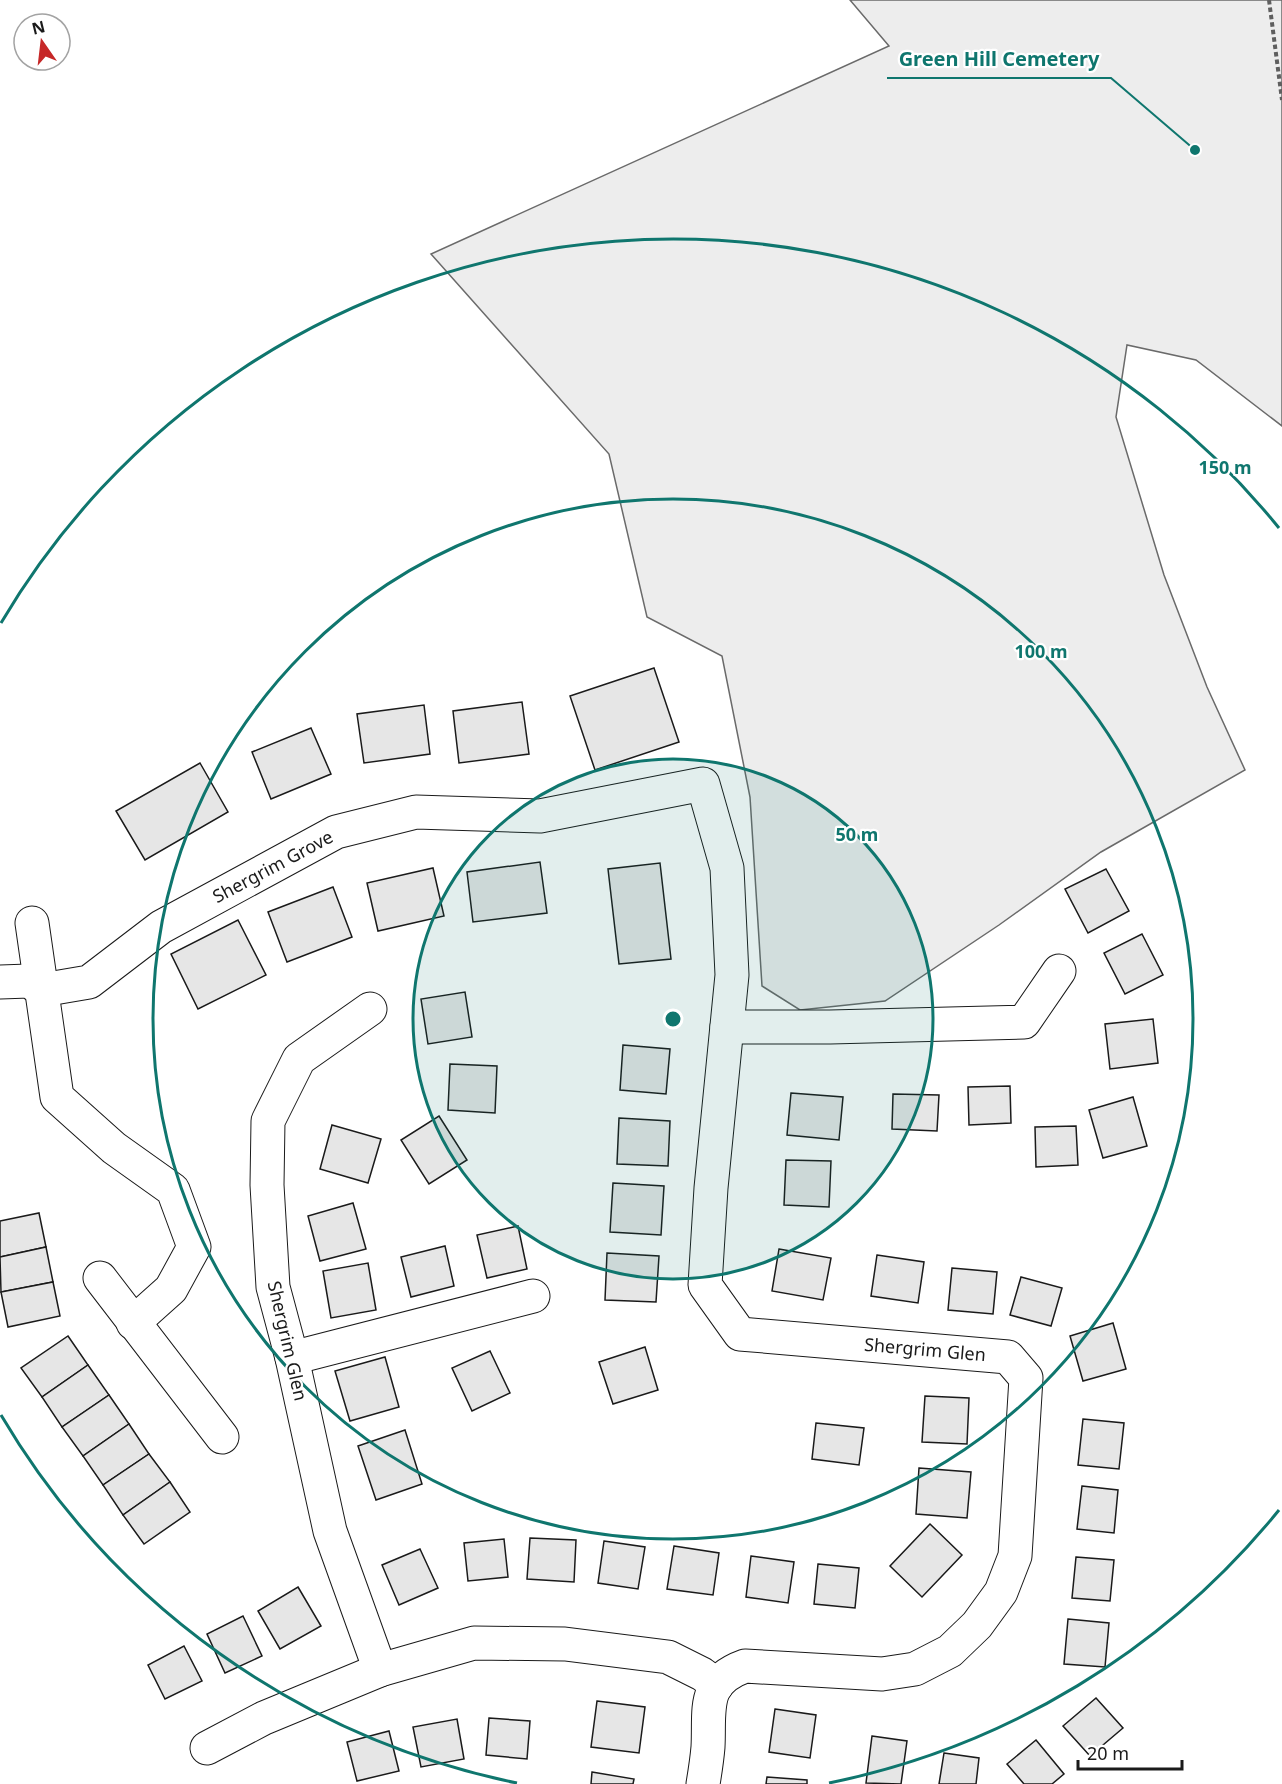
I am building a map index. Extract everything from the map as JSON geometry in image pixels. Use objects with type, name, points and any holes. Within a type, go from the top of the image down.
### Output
[{"type":"street","name":"Shergrim Grove","points":[[42,990],[88,982],[161,927],[336,832],[416,812],[540,816],[703,784]]},
{"type":"street","name":"Shergrim Glen","points":[[703,784],[727,868],[732,975],[711,1188],[705,1285],[740,1334],[1008,1357],[1026,1378],[1015,1556],[1001,1592],[977,1625],[950,1650],[915,1669],[882,1674],[745,1666],[730,1671],[717,1685]]},
{"type":"street","points":[[32,923],[57,1097],[114,1148],[172,1190],[194,1247],[171,1289],[133,1323]]},
{"type":"street","points":[[727,1027],[830,1028],[1024,1022],[1059,971]]},
{"type":"street","points":[[0,982],[29,981],[42,990]]},
{"type":"street","name":"Shergrim Glen","points":[[370,1009],[299,1059],[268,1121],[267,1185],[273,1287],[292,1358],[330,1531],[380,1670]]},
{"type":"street","points":[[100,1278],[222,1437]]},
{"type":"street","points":[[292,1358],[533,1296]]},
{"type":"street","points":[[207,1748],[264,1718],[380,1670],[474,1643],[566,1644],[668,1657],[702,1674],[717,1685],[710,1698],[707,1714],[708,1745],[703,1784]]},
{"type":"path","points":[[1269,0],[1282,100]]},
{"type":"shaded area","points":[[850,0],[1282,0],[1282,426],[1196,360],[1127,345],[1116,417],[1164,575],[1207,687],[1245,770],[1101,852],[999,925],[885,1001],[800,1010],[762,986],[750,797],[722,656],[647,617],[609,454],[431,254],[889,46]]},
{"type":"building","points":[[654,668],[679,742],[595,770],[570,696]]},
{"type":"building","points":[[522,702],[529,754],[459,763],[453,711]]},
{"type":"building","points":[[424,705],[430,754],[364,763],[357,714]]},
{"type":"building","points":[[311,728],[331,774],[271,799],[252,752]]},
{"type":"building","points":[[200,763],[228,812],[145,860],[116,811]]},
{"type":"building","points":[[540,862],[547,913],[473,922],[467,872]]},
{"type":"building","points":[[660,863],[671,959],[619,964],[608,869]]},
{"type":"building","points":[[433,868],[444,916],[378,931],[367,883]]},
{"type":"building","points":[[1106,869],[1129,911],[1088,933],[1065,889]]},
{"type":"building","points":[[333,887],[352,937],[287,962],[268,912]]},
{"type":"building","points":[[238,920],[266,975],[198,1009],[171,954]]},
{"type":"building","points":[[1142,934],[1163,975],[1125,994],[1104,953]]},
{"type":"building","points":[[465,992],[472,1037],[428,1044],[421,999]]},
{"type":"building","points":[[1153,1019],[1158,1063],[1110,1069],[1105,1024]]},
{"type":"building","points":[[623,1045],[670,1049],[666,1094],[620,1090]]},
{"type":"building","points":[[450,1064],[497,1066],[495,1113],[448,1110]]},
{"type":"building","points":[[1010,1086],[1011,1123],[969,1125],[968,1087]]},
{"type":"building","points":[[791,1093],[843,1097],[839,1140],[787,1135]]},
{"type":"building","points":[[893,1094],[939,1095],[937,1131],[892,1129]]},
{"type":"building","points":[[1133,1097],[1147,1146],[1103,1158],[1089,1110]]},
{"type":"building","points":[[439,1116],[467,1160],[429,1184],[401,1140]]},
{"type":"building","points":[[619,1118],[670,1121],[668,1166],[617,1164]]},
{"type":"building","points":[[332,1125],[381,1139],[368,1183],[320,1169]]},
{"type":"building","points":[[1076,1126],[1078,1165],[1036,1167],[1035,1127]]},
{"type":"building","points":[[786,1160],[831,1161],[829,1207],[784,1205]]},
{"type":"building","points":[[613,1183],[664,1186],[661,1235],[610,1232]]},
{"type":"building","points":[[353,1203],[366,1249],[320,1261],[308,1216]]},
{"type":"building","points":[[39,1213],[46,1247],[0,1257],[0,1221]]},
{"type":"building","points":[[518,1226],[527,1269],[487,1278],[477,1235]]},
{"type":"building","points":[[445,1246],[454,1286],[411,1297],[401,1257]]},
{"type":"building","points":[[46,1247],[53,1282],[1,1292],[0,1257]]},
{"type":"building","points":[[779,1249],[831,1258],[823,1300],[772,1291]]},
{"type":"building","points":[[607,1253],[659,1256],[656,1302],[605,1300]]},
{"type":"building","points":[[877,1255],[924,1262],[918,1303],[871,1296]]},
{"type":"building","points":[[368,1263],[376,1310],[331,1318],[323,1271]]},
{"type":"building","points":[[952,1268],[997,1272],[993,1314],[948,1310]]},
{"type":"building","points":[[1021,1277],[1062,1288],[1051,1326],[1010,1315]]},
{"type":"building","points":[[53,1282],[60,1316],[8,1327],[1,1292]]},
{"type":"building","points":[[1113,1323],[1126,1369],[1083,1381],[1070,1336]]},
{"type":"building","points":[[68,1336],[88,1365],[42,1397],[21,1368]]},
{"type":"building","points":[[645,1347],[658,1390],[613,1404],[599,1362]]},
{"type":"building","points":[[490,1351],[510,1393],[472,1411],[452,1368]]},
{"type":"building","points":[[385,1357],[399,1407],[350,1421],[335,1371]]},
{"type":"building","points":[[88,1365],[109,1395],[62,1427],[42,1397]]},
{"type":"building","points":[[109,1395],[129,1424],[83,1456],[62,1427]]},
{"type":"building","points":[[925,1396],[969,1398],[967,1444],[922,1442]]},
{"type":"building","points":[[1083,1419],[1124,1423],[1119,1469],[1078,1465]]},
{"type":"building","points":[[816,1423],[864,1428],[859,1465],[812,1459]]},
{"type":"building","points":[[129,1424],[149,1454],[103,1485],[83,1456]]},
{"type":"building","points":[[405,1430],[422,1484],[376,1500],[358,1446]]},
{"type":"building","points":[[149,1454],[170,1482],[123,1515],[103,1485]]},
{"type":"building","points":[[919,1468],[971,1472],[967,1518],[916,1514]]},
{"type":"building","points":[[170,1482],[190,1512],[144,1544],[123,1515]]},
{"type":"building","points":[[1082,1486],[1118,1490],[1114,1533],[1077,1529]]},
{"type":"building","points":[[930,1524],[962,1555],[922,1597],[890,1566]]},
{"type":"building","points":[[530,1538],[576,1540],[574,1582],[527,1579]]},
{"type":"building","points":[[504,1539],[508,1577],[468,1581],[464,1543]]},
{"type":"building","points":[[604,1541],[645,1547],[638,1589],[598,1583]]},
{"type":"building","points":[[674,1546],[719,1553],[713,1595],[667,1589]]},
{"type":"building","points":[[420,1549],[438,1588],[399,1605],[382,1565]]},
{"type":"building","points":[[751,1556],[794,1562],[788,1603],[746,1597]]},
{"type":"building","points":[[1076,1557],[1114,1560],[1110,1601],[1072,1598]]},
{"type":"building","points":[[818,1564],[859,1568],[855,1608],[814,1604]]},
{"type":"building","points":[[298,1587],[321,1626],[280,1649],[258,1611]]},
{"type":"building","points":[[243,1616],[262,1656],[225,1673],[207,1634]]},
{"type":"building","points":[[1068,1619],[1109,1623],[1105,1667],[1064,1664]]},
{"type":"building","points":[[184,1646],[202,1681],[165,1699],[148,1665]]},
{"type":"building","points":[[1096,1698],[1123,1728],[1090,1756],[1063,1726]]},
{"type":"building","points":[[597,1701],[645,1707],[639,1753],[591,1747]]},
{"type":"building","points":[[775,1709],[816,1715],[810,1758],[769,1752]]},
{"type":"building","points":[[489,1718],[530,1721],[527,1759],[486,1755]]},
{"type":"building","points":[[457,1719],[464,1759],[421,1767],[413,1727]]},
{"type":"building","points":[[389,1731],[399,1771],[357,1781],[347,1742]]},
{"type":"building","points":[[872,1736],[907,1741],[901,1784],[866,1783]]},
{"type":"building","points":[[1036,1740],[1064,1774],[1052,1784],[1024,1784],[1007,1764]]},
{"type":"building","points":[[944,1753],[979,1758],[976,1784],[939,1784]]},
{"type":"building","points":[[592,1772],[634,1779],[633,1784],[591,1784]]},
{"type":"building","points":[[767,1777],[807,1780],[807,1784],[766,1784]]},
{"type":"place","name":"Green Hill Cemetery","points":[[1195,150]]}]
